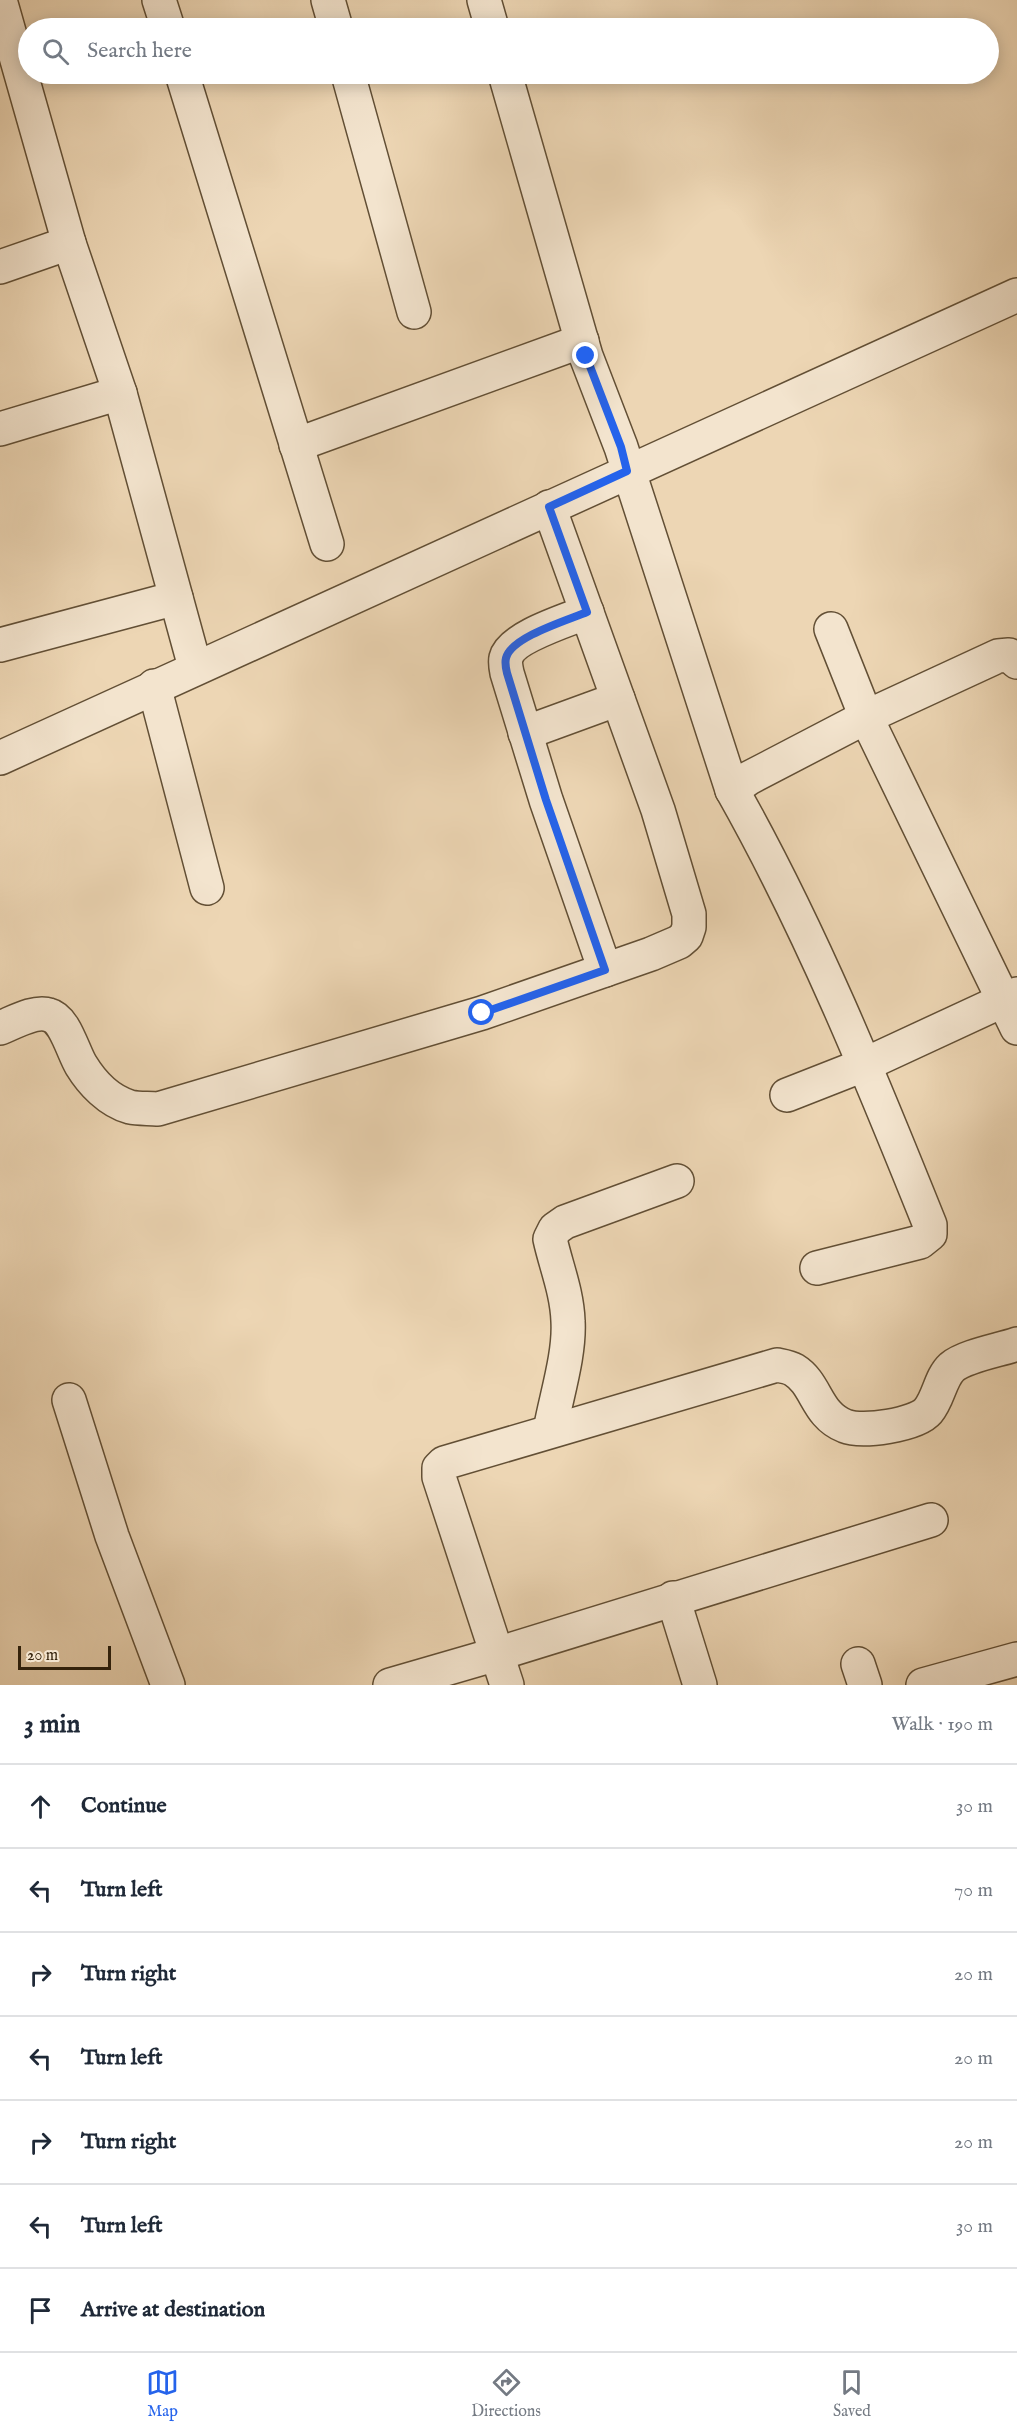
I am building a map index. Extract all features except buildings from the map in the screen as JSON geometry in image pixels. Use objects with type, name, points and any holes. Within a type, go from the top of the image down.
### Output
[{"type":"street","points":[[0,0],[18,63]]},
{"type":"street","points":[[159,0],[165,18]]},
{"type":"street","points":[[328,0],[333,18]]},
{"type":"street","points":[[484,0],[489,18]]},
{"type":"street","points":[[24,84],[69,243],[120,393],[191,652]]},
{"type":"street","points":[[185,84],[327,544]]},
{"type":"street","points":[[351,84],[414,312]]},
{"type":"street","points":[[508,84],[582,341],[621,449],[732,789],[760,839],[866,1064],[930,1226],[930,1234],[920,1242],[817,1268]]},
{"type":"street","points":[[0,267],[69,243]]},
{"type":"street","points":[[0,758],[154,686],[191,652],[549,507],[621,449],[1017,295]]},
{"type":"street","points":[[296,446],[582,341]]},
{"type":"street","points":[[0,429],[120,393]]},
{"type":"street","points":[[0,1028],[40,1014],[50,1015],[57,1019],[80,1064],[102,1091],[115,1101],[131,1107],[158,1109],[482,1013],[605,970],[679,942],[686,936],[689,927],[688,914],[658,810],[549,507]]},
{"type":"street","points":[[0,645],[176,598]]},
{"type":"street","points":[[587,612],[521,640],[510,649],[505,659],[507,673],[546,800],[605,970]]},
{"type":"street","points":[[787,1095],[1013,1008],[866,717],[831,629]]},
{"type":"street","points":[[732,789],[866,717],[998,656],[1014,656]]},
{"type":"street","points":[[154,686],[207,888]]},
{"type":"street","points":[[525,733],[618,699]]},
{"type":"street","points":[[550,1431],[568,1341],[566,1296],[550,1239],[555,1229],[565,1222],[677,1182]]},
{"type":"street","points":[[507,1685],[439,1477],[439,1468],[451,1460],[777,1365],[792,1368],[803,1377],[822,1409],[832,1419],[846,1427],[860,1429],[904,1424],[927,1413],[945,1376],[952,1367],[1017,1344]]},
{"type":"street","points":[[69,1401],[112,1536],[168,1685]]},
{"type":"street","points":[[390,1685],[931,1520]]},
{"type":"street","points":[[673,1598],[700,1685]]},
{"type":"street","points":[[923,1685],[1005,1670]]},
{"type":"route","points":[[482,1013],[605,970],[546,800],[507,673],[505,659],[510,649],[521,640],[587,612],[549,507],[627,471],[621,447],[586,356]]}]
